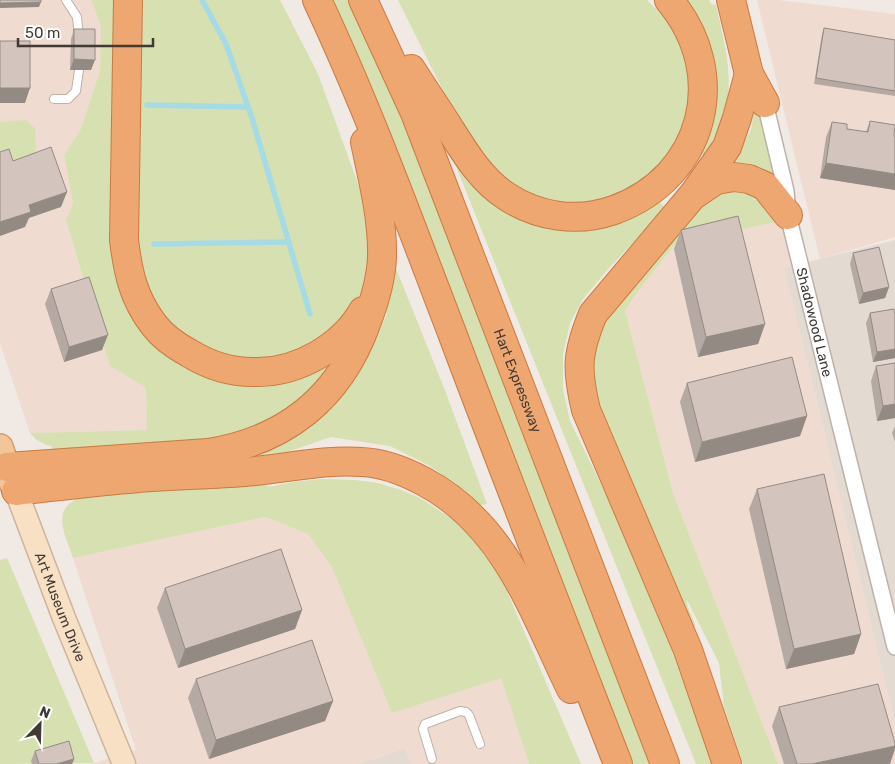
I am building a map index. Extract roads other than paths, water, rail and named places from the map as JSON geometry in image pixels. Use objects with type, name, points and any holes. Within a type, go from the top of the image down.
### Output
[{"type":"highway","points":[[128,0],[124,240],[129,276],[138,302],[155,326],[175,345],[203,361],[230,370],[259,372],[286,368],[327,349],[344,335],[357,321],[379,278]]},
{"type":"highway","points":[[317,0],[339,46],[377,137],[541,569],[618,764]]},
{"type":"highway","points":[[365,0],[464,152],[482,176],[505,195],[530,209],[554,216],[581,217],[605,213],[632,203],[656,188],[674,170],[687,149],[698,125],[703,81],[700,59],[686,22],[669,0]]},
{"type":"highway","name":"Hart Expressway","points":[[365,0],[416,113],[665,764]]},
{"type":"highway","name":"Shadowood Lane","points":[[731,0],[749,74],[765,103]]},
{"type":"highway","points":[[7,468],[208,454],[230,450],[250,444],[289,424],[323,397],[339,378],[352,358],[362,337],[374,299],[379,278],[382,240],[378,208],[359,119],[339,46]]},
{"type":"highway","points":[[727,764],[688,650],[586,410],[579,385],[579,356],[584,334],[593,314],[693,194],[727,147],[749,74]]},
{"type":"highway","points":[[693,194],[716,180],[734,177],[749,179],[765,186],[788,215]]},
{"type":"highway","points":[[7,468],[129,479],[247,472],[336,462],[362,462],[388,466],[413,475],[457,502],[494,540],[523,589],[606,764]]},
{"type":"street","name":"Shadowood Lane","points":[[765,103],[786,192],[788,215],[895,647]]},
{"type":"street","name":"Art Museum Drive","points":[[7,468],[64,618],[124,764]]},
{"type":"lane","points":[[66,0],[77,17],[80,40]]},
{"type":"lane","points":[[54,99],[68,99],[76,91],[79,70]]},
{"type":"lane","points":[[432,759],[423,729],[425,724],[460,711],[466,712],[469,715],[480,744]]},
{"type":"waterway","points":[[202,0],[226,44],[252,118],[310,314]]},
{"type":"waterway","points":[[147,105],[248,107]]},
{"type":"waterway","points":[[154,244],[288,242]]}]
